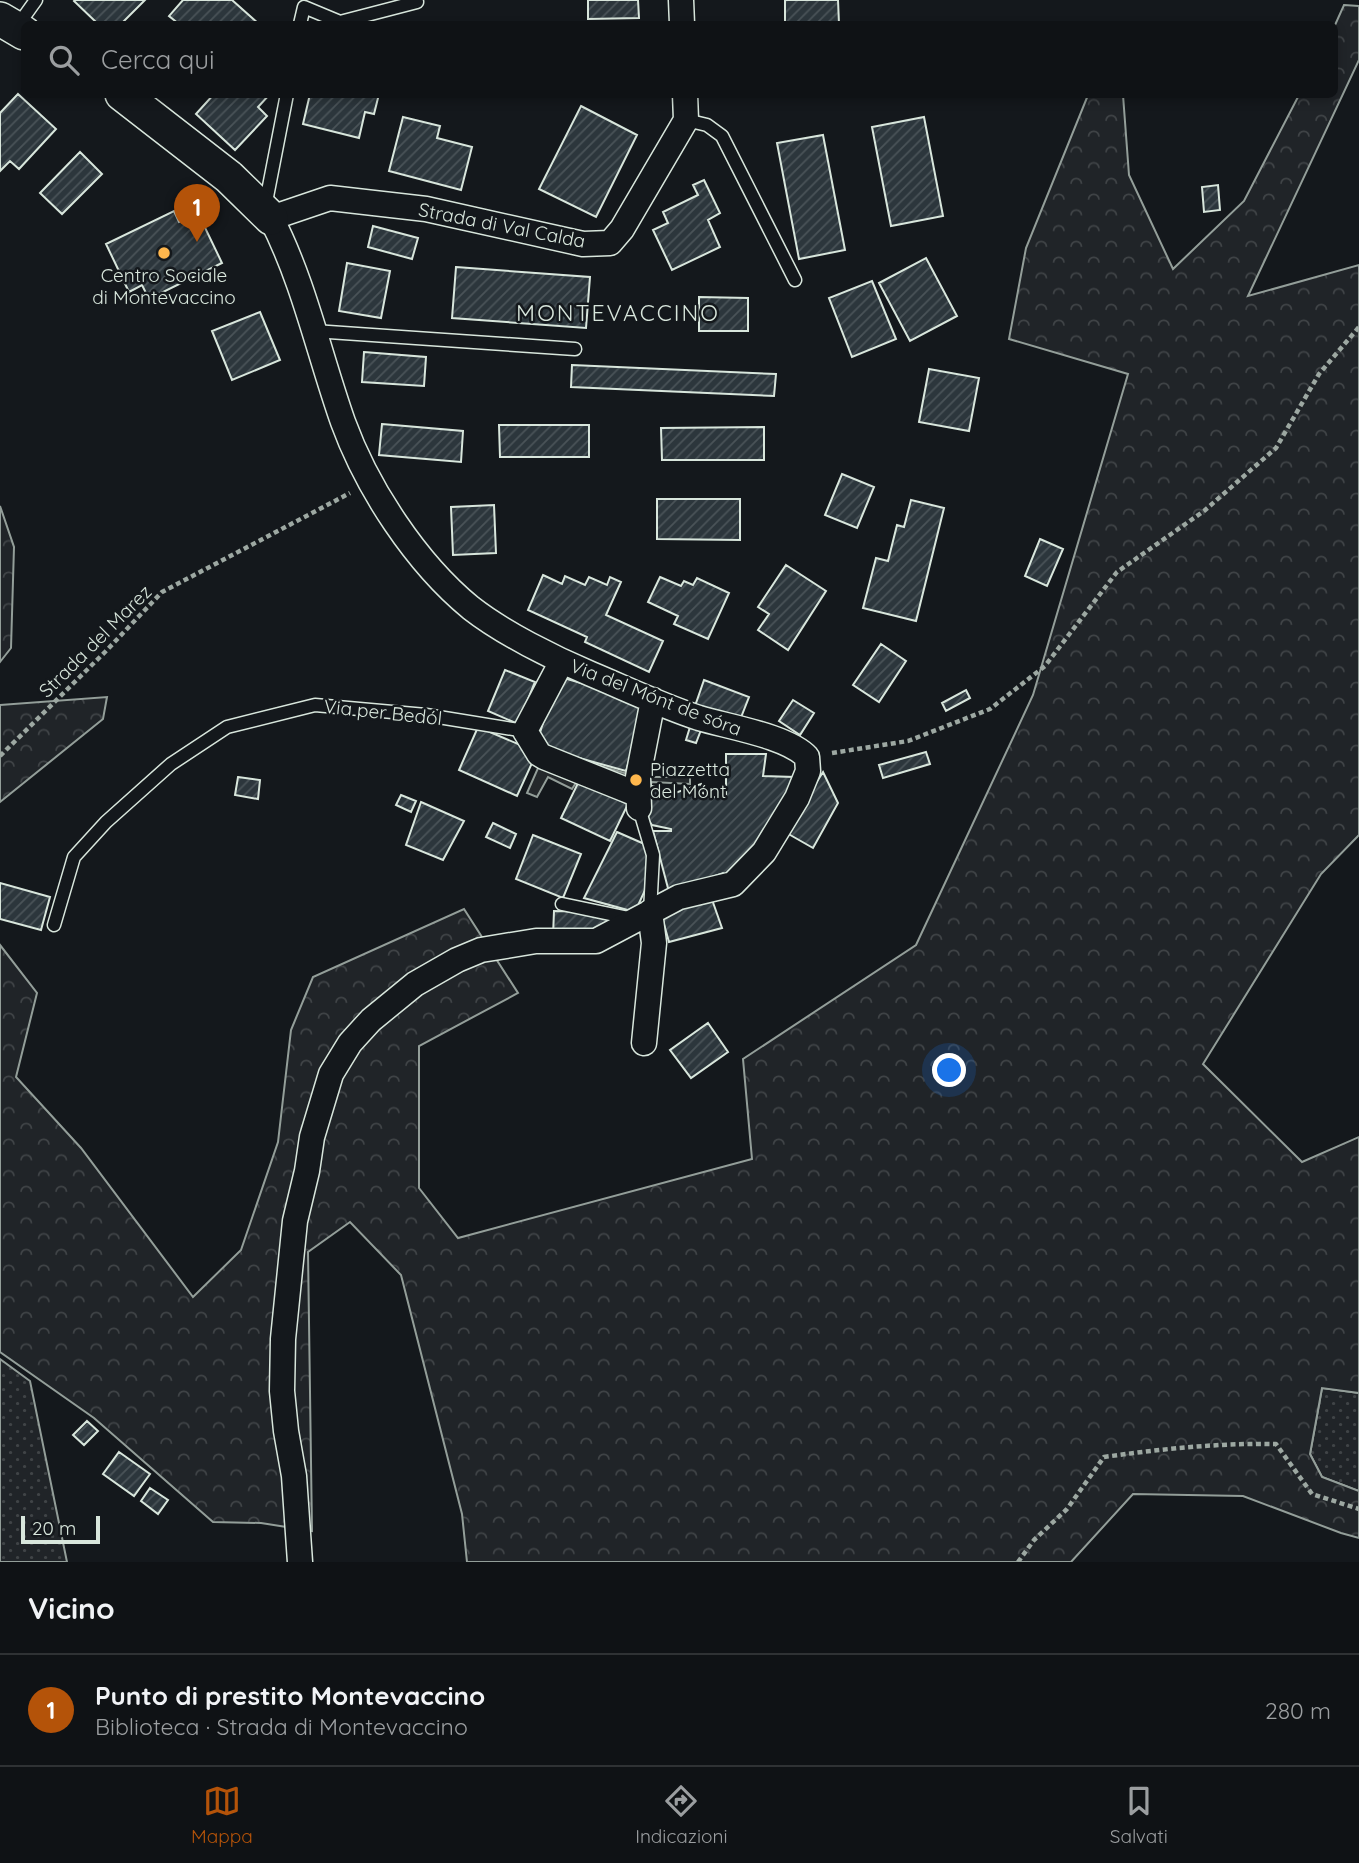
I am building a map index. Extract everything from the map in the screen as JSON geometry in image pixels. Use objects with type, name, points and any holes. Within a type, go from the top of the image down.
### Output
[{"type":"street","points":[[681,0],[682,21]]},
{"type":"street","points":[[127,98],[229,177],[268,214]]},
{"type":"street","points":[[685,98],[686,120]]},
{"type":"street","name":"Strada di Val Calda","points":[[268,214],[330,198],[426,209],[583,244],[610,243],[622,229],[686,120]]},
{"type":"street","name":"Via del Mónt de sóra","points":[[268,214],[290,261],[344,423],[369,482],[404,533],[453,592],[479,613],[562,662],[698,717],[793,745],[807,757]]},
{"type":"street","points":[[562,662],[525,731],[539,754],[639,802],[638,777],[653,700]]},
{"type":"street","points":[[300,1562],[294,1476],[282,1391],[283,1339],[295,1221],[312,1137],[331,1074],[350,1043],[371,1020],[415,984],[457,960],[481,950],[536,941],[596,941],[679,897],[733,884],[764,852],[797,798],[808,771],[807,757]]},
{"type":"street","points":[[644,1043],[654,943],[650,912]]},
{"type":"lane","points":[[10,31],[36,0]]},
{"type":"lane","points":[[344,21],[417,2]]},
{"type":"lane","points":[[301,21],[303,7],[338,21]]},
{"type":"lane","points":[[268,214],[286,98]]},
{"type":"lane","points":[[686,120],[707,125],[722,136],[796,280]]},
{"type":"lane","points":[[314,331],[575,349]]},
{"type":"lane","name":"Via per Bedól","points":[[54,925],[74,857],[106,822],[171,764],[227,727],[315,705],[426,715],[525,731]]},
{"type":"lane","points":[[562,904],[629,918],[650,912],[653,855],[639,802]]},
{"type":"path","points":[[807,757],[908,741],[990,709],[1045,666],[1117,572],[1204,511],[1276,448],[1319,374],[1359,327]]},
{"type":"path","name":"Strada del Marez","points":[[0,756],[162,593],[369,482]]},
{"type":"path","points":[[1018,1562],[1034,1540],[1067,1509],[1104,1457],[1167,1448],[1276,1444],[1312,1494],[1359,1509]]},
{"type":"green space","points":[[1344,5],[1359,6],[1359,60],[1248,296],[1359,265],[1359,835],[1321,874],[1203,1064],[1302,1162],[1359,1137],[1359,1393],[1322,1388],[1310,1454],[1322,1477],[1359,1491],[1359,1538],[1243,1496],[1133,1494],[1071,1562],[467,1562],[462,1514],[401,1275],[350,1222],[308,1252],[312,1531],[261,1523],[213,1522],[94,1418],[0,1352],[0,945],[37,993],[16,1077],[81,1148],[193,1297],[241,1250],[278,1142],[291,1030],[313,977],[464,909],[518,993],[419,1046],[419,1188],[458,1238],[752,1159],[743,1059],[916,945],[1033,695],[1128,374],[1009,339],[1026,248],[1087,98],[1123,98],[1129,175],[1173,269],[1244,201],[1297,98],[1338,98],[1337,21]]},
{"type":"green space","points":[[0,506],[14,547],[11,648],[0,662]]},
{"type":"green space","points":[[107,697],[103,719],[0,802],[0,705]]},
{"type":"green space","points":[[0,1359],[30,1381],[67,1562],[0,1562]]},
{"type":"green space","points":[[1322,1388],[1359,1393],[1359,1491],[1322,1477],[1310,1454]]},
{"type":"shaded area","name":"Piazzetta del Mónt","points":[[546,750],[638,777],[690,777],[690,784],[652,782],[639,808],[579,778],[572,789],[548,777],[537,797],[527,793]]},
{"type":"building","points":[[145,0],[124,21],[95,21],[74,1]]},
{"type":"building","points":[[183,0],[232,0],[256,21],[175,21],[169,16]]},
{"type":"building","points":[[588,0],[638,0],[639,18],[588,19]]},
{"type":"building","points":[[785,0],[838,0],[839,21],[785,21]]},
{"type":"building","points":[[18,94],[56,129],[19,169],[10,161],[0,171],[0,113]]},
{"type":"building","points":[[210,98],[266,98],[258,107],[267,116],[235,150],[196,114]]},
{"type":"building","points":[[309,98],[378,98],[374,114],[365,112],[359,138],[303,124]]},
{"type":"building","points":[[581,106],[637,135],[596,217],[539,189]]},
{"type":"building","points":[[403,117],[440,126],[437,138],[472,147],[461,190],[389,171]]},
{"type":"building","points":[[924,117],[943,216],[891,226],[872,127]]},
{"type":"building","points":[[823,135],[845,250],[799,259],[777,143]]},
{"type":"building","points":[[80,152],[102,174],[62,214],[40,193]]},
{"type":"building","points":[[704,180],[720,213],[708,220],[720,247],[672,270],[653,230],[668,223],[663,212],[698,195],[693,185]]},
{"type":"building","points":[[1218,185],[1220,210],[1204,212],[1202,187]]},
{"type":"building","name":"Centro Sociale di Montevaccino","points":[[174,211],[179,222],[198,213],[222,263],[149,299],[142,285],[129,292],[106,244]]},
{"type":"building","points":[[373,226],[418,238],[412,259],[368,247]]},
{"type":"building","points":[[926,258],[957,316],[910,341],[879,283]]},
{"type":"building","points":[[347,263],[390,271],[381,318],[339,311]]},
{"type":"building","points":[[456,267],[590,277],[586,328],[452,318]]},
{"type":"building","points":[[872,281],[896,339],[852,357],[829,298]]},
{"type":"building","points":[[699,297],[748,298],[748,331],[699,331]]},
{"type":"building","points":[[260,312],[280,360],[232,380],[212,331]]},
{"type":"building","points":[[364,352],[426,357],[424,386],[362,382]]},
{"type":"building","points":[[572,365],[776,374],[774,396],[571,387]]},
{"type":"building","points":[[929,369],[979,378],[969,431],[919,422]]},
{"type":"building","points":[[382,424],[463,431],[461,462],[379,455]]},
{"type":"building","points":[[499,425],[589,425],[589,457],[500,457]]},
{"type":"building","points":[[764,427],[764,460],[662,460],[661,428]]},
{"type":"building","points":[[842,474],[874,487],[857,528],[825,515]]},
{"type":"building","points":[[657,499],[740,499],[740,540],[657,539]]},
{"type":"building","points":[[911,500],[944,508],[916,621],[863,608],[876,558],[888,561],[897,525],[904,527]]},
{"type":"building","points":[[494,505],[496,553],[453,555],[451,507]]},
{"type":"building","points":[[1040,539],[1063,549],[1047,586],[1025,576]]},
{"type":"building","points":[[786,565],[826,591],[788,650],[758,630],[769,614],[758,607]]},
{"type":"building","points":[[543,575],[562,584],[565,576],[585,585],[589,577],[607,585],[610,577],[621,582],[606,615],[663,641],[649,672],[585,642],[587,637],[528,610]]},
{"type":"building","points":[[660,577],[681,586],[684,581],[693,585],[697,578],[729,593],[708,639],[674,624],[678,616],[648,602]]},
{"type":"building","points":[[881,644],[906,661],[879,702],[853,685]]},
{"type":"building","points":[[505,670],[535,682],[518,724],[488,711]]},
{"type":"building","points":[[557,676],[646,702],[626,771],[536,746]]},
{"type":"building","points":[[704,680],[749,697],[738,725],[694,709]]},
{"type":"building","points":[[966,690],[970,698],[946,711],[942,703]]},
{"type":"building","points":[[793,700],[814,713],[800,735],[779,721]]},
{"type":"building","points":[[478,727],[537,752],[517,796],[459,770]]},
{"type":"building","points":[[690,727],[701,730],[696,743],[686,740]]},
{"type":"building","points":[[926,752],[930,764],[883,778],[879,765]]},
{"type":"building","points":[[726,754],[766,754],[763,776],[794,777],[768,844],[732,880],[723,873],[669,892],[653,831],[671,829],[652,825],[644,814],[652,786],[675,793],[701,784],[704,798],[726,796]]},
{"type":"building","points":[[823,772],[838,803],[813,848],[785,832]]},
{"type":"building","points":[[238,777],[260,780],[258,799],[235,795]]},
{"type":"building","points":[[579,781],[628,804],[610,841],[561,818]]},
{"type":"building","points":[[401,795],[416,801],[411,812],[396,805]]},
{"type":"building","points":[[421,802],[464,821],[443,860],[406,845]]},
{"type":"building","points":[[493,823],[516,834],[510,848],[486,837]]},
{"type":"building","points":[[617,832],[649,846],[651,877],[635,912],[584,898]]},
{"type":"building","points":[[533,835],[581,854],[563,898],[516,879]]},
{"type":"building","points":[[0,883],[50,897],[41,930],[0,919]]},
{"type":"building","points":[[709,891],[722,928],[669,942],[660,910]]},
{"type":"building","points":[[554,911],[599,912],[599,918],[612,918],[599,937],[553,936]]},
{"type":"building","points":[[708,1023],[728,1052],[691,1078],[670,1050]]},
{"type":"building","points":[[87,1421],[98,1431],[84,1445],[73,1435]]},
{"type":"building","points":[[119,1452],[150,1474],[134,1496],[103,1474]]},
{"type":"building","points":[[150,1488],[168,1500],[158,1514],[141,1501]]},
{"type":"place","name":"Punto di prestito Montevaccino","points":[[197,242]]},
{"type":"place","name":"Centro Sociale di Montevaccino","points":[[164,253]]},
{"type":"place","name":"Piazzetta del Mónt","points":[[636,780]]},
{"type":"district","name":"MONTEVACCINO","points":[[618,312]]}]
